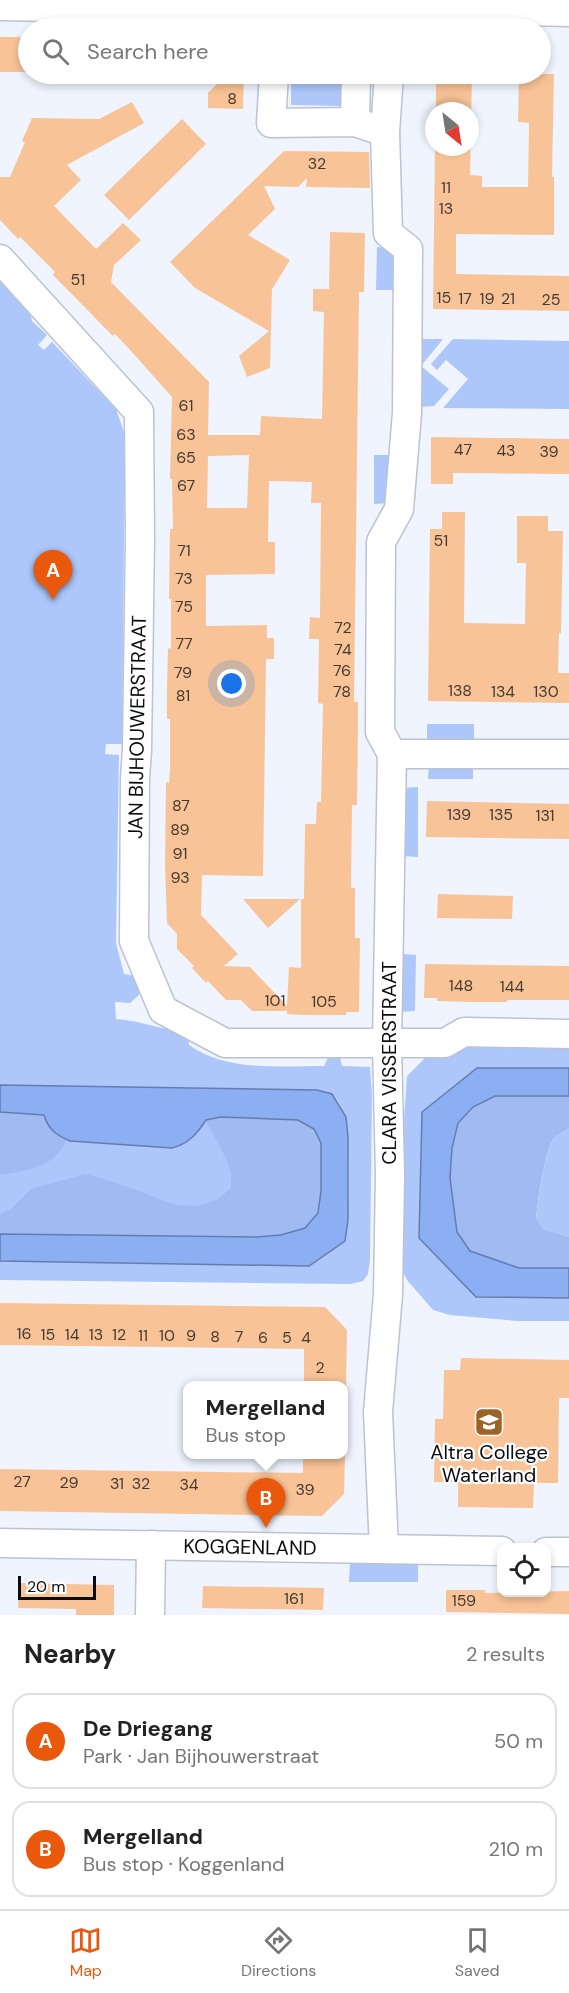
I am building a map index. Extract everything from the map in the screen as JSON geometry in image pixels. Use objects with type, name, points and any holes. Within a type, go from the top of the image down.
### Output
[{"type":"street","points":[[0,6],[231,18]]},
{"type":"street","points":[[332,18],[569,12]]},
{"type":"street","points":[[273,84],[271,123],[355,122],[385,132]]},
{"type":"street","points":[[355,122],[356,84]]},
{"type":"street","points":[[388,84],[385,132],[388,233],[408,249],[407,413],[399,510],[381,542],[380,732],[392,754],[569,754]]},
{"type":"street","name":"JAN BIJHOUWERSTRAAT","points":[[0,260],[138,412],[140,539],[135,778],[135,941],[163,1010],[225,1043],[445,1043],[464,1032],[569,1034]]},
{"type":"street","name":"CLARA VISSERSTRAAT","points":[[384,1549],[378,1412],[388,1294],[390,1175],[387,1044],[392,754]]},
{"type":"street","name":"KOGGENLAND","points":[[0,1543],[497,1551]]},
{"type":"street","points":[[150,1615],[151,1545]]},
{"type":"street","points":[[551,1552],[569,1552]]},
{"type":"shaded area","points":[[291,84],[342,84],[342,106],[291,105]]},
{"type":"shaded area","points":[[377,247],[394,251],[393,288],[397,290],[376,290]]},
{"type":"shaded area","points":[[0,281],[31,316],[32,321],[47,335],[38,345],[44,350],[52,342],[116,409],[125,435],[122,744],[106,744],[105,754],[119,755],[116,943],[124,974],[136,976],[140,985],[139,995],[130,1003],[115,1002],[116,1019],[188,1033],[189,1045],[204,1054],[237,1064],[324,1066],[328,1058],[340,1057],[342,1066],[370,1067],[372,1096],[370,1260],[368,1274],[363,1281],[351,1284],[0,1280],[0,1261],[309,1266],[348,1220],[349,1173],[343,1115],[338,1102],[329,1093],[317,1090],[154,1087],[312,1101],[336,1159],[327,1233],[0,1247]]},
{"type":"shaded area","points":[[422,339],[443,339],[421,366],[449,389],[434,406],[420,407],[416,402],[416,344]]},
{"type":"shaded area","points":[[453,339],[569,341],[569,409],[443,408],[468,379],[446,360],[437,370],[431,364]]},
{"type":"shaded area","points":[[374,455],[395,455],[390,503],[374,504]]},
{"type":"shaded area","points":[[427,724],[474,724],[474,743],[427,742]]},
{"type":"shaded area","points":[[429,762],[473,763],[473,779],[428,779]]},
{"type":"shaded area","points":[[418,787],[418,857],[401,856],[401,788]]},
{"type":"shaded area","points":[[403,954],[416,955],[415,1011],[399,1012]]},
{"type":"shaded area","points":[[469,1039],[569,1041],[569,1068],[477,1068],[422,1112],[419,1238],[476,1297],[569,1298],[569,1321],[517,1321],[450,1315],[433,1310],[407,1280],[399,1264],[400,1176],[407,1076],[430,1053]]},
{"type":"shaded area","points":[[477,1068],[569,1068],[569,1096],[495,1096],[473,1107],[458,1123],[452,1148],[450,1178],[457,1232],[470,1251],[519,1268],[569,1268],[569,1298],[476,1297],[419,1238],[422,1112]]},
{"type":"shaded area","points":[[0,1085],[317,1090],[332,1094],[346,1117],[348,1137],[348,1220],[345,1241],[309,1266],[0,1261],[0,1234],[257,1237],[281,1235],[305,1228],[318,1213],[321,1191],[321,1143],[314,1129],[298,1120],[221,1117],[206,1120],[192,1138],[172,1148],[70,1141],[53,1131],[44,1115],[0,1112]]},
{"type":"shaded area","points":[[495,1096],[569,1096],[569,1129],[556,1136],[548,1152],[542,1175],[536,1219],[543,1229],[569,1237],[569,1268],[519,1268],[491,1260],[470,1251],[457,1232],[450,1178],[452,1148],[458,1123],[473,1107]]},
{"type":"shaded area","points":[[0,1112],[44,1115],[57,1135],[67,1139],[56,1156],[48,1162],[20,1172],[0,1175]]},
{"type":"shaded area","points":[[221,1117],[298,1120],[314,1129],[321,1143],[321,1191],[318,1213],[305,1228],[281,1235],[257,1237],[0,1234],[0,1215],[13,1207],[31,1189],[85,1174],[176,1205],[197,1206],[217,1200],[231,1188],[230,1170],[205,1120]]},
{"type":"shaded area","points":[[569,1129],[569,1237],[543,1229],[536,1220],[548,1152],[556,1136]]},
{"type":"shaded area","points":[[350,1561],[418,1563],[418,1582],[349,1582]]},
{"type":"building","points":[[0,37],[18,37],[18,72],[0,72]]},
{"type":"building","points":[[551,74],[554,74],[552,177],[554,177],[554,235],[456,234],[456,274],[569,276],[569,311],[433,309],[435,156],[470,156],[470,175],[482,176],[482,187],[528,187],[529,123],[518,122],[519,84],[551,84]]},
{"type":"building","points":[[217,84],[244,84],[243,109],[208,108],[208,93]]},
{"type":"building","points":[[436,84],[472,84],[471,102],[436,102]]},
{"type":"building","points":[[132,102],[144,123],[67,165],[81,180],[54,206],[96,249],[123,223],[141,240],[114,265],[111,282],[209,382],[208,435],[260,435],[261,416],[322,419],[324,312],[313,311],[313,289],[329,289],[330,232],[365,233],[364,292],[359,292],[354,702],[358,702],[357,805],[352,805],[351,888],[355,888],[355,938],[360,938],[359,1012],[346,1012],[346,1015],[305,1015],[287,1014],[287,1011],[252,1011],[241,1000],[226,1000],[208,981],[206,983],[192,968],[194,966],[177,949],[177,934],[167,923],[165,865],[166,782],[169,783],[170,770],[170,719],[167,719],[167,688],[168,648],[171,649],[171,599],[169,599],[170,529],[173,529],[172,479],[170,479],[172,397],[115,334],[113,336],[53,275],[55,272],[0,220],[0,177],[10,177],[25,142],[22,141],[32,118],[99,119]],"holes":[[[249,455],[247,508],[207,508],[208,456]],[[269,481],[312,482],[311,503],[321,503],[320,618],[310,617],[309,639],[319,639],[318,703],[323,704],[321,802],[317,802],[316,824],[305,824],[304,899],[301,899],[301,968],[289,967],[287,1006],[250,967],[224,966],[238,954],[201,915],[202,875],[263,876],[266,659],[274,659],[274,638],[267,638],[267,625],[206,626],[206,575],[275,574],[275,542],[268,542]]]},
{"type":"building","points":[[182,119],[206,144],[129,220],[104,195]]},
{"type":"building","points":[[284,151],[369,152],[370,188],[306,187],[307,178],[298,187],[264,186],[275,209],[248,235],[290,260],[272,289],[270,368],[247,377],[239,356],[269,331],[195,288],[170,262]]},
{"type":"building","points":[[431,437],[569,439],[569,474],[453,473],[453,484],[431,484]]},
{"type":"building","points":[[442,512],[465,512],[464,623],[525,624],[526,563],[517,563],[517,516],[548,516],[548,531],[563,531],[558,673],[569,673],[569,703],[428,701],[430,529],[442,529]]},
{"type":"building","points":[[427,801],[569,804],[569,839],[426,837]]},
{"type":"building","points":[[438,894],[513,896],[512,919],[437,918]]},
{"type":"building","points":[[243,899],[300,899],[268,928]]},
{"type":"building","points":[[425,964],[569,966],[569,1000],[471,1002],[437,1001],[437,998],[424,998]]},
{"type":"building","points":[[0,1303],[325,1307],[347,1330],[346,1381],[304,1381],[304,1349],[0,1345]]},
{"type":"building","points":[[461,1358],[569,1360],[569,1398],[559,1398],[558,1483],[534,1483],[533,1508],[458,1507],[458,1482],[434,1482],[435,1419],[443,1419],[444,1370],[460,1370]]},
{"type":"building","points":[[303,1459],[345,1459],[344,1494],[322,1516],[0,1511],[0,1469],[303,1473]]},
{"type":"building","points":[[19,1583],[114,1585],[114,1615],[76,1615],[76,1609],[18,1608]]},
{"type":"building","points":[[203,1586],[324,1588],[323,1610],[202,1608]]},
{"type":"building","points":[[446,1590],[485,1590],[485,1593],[497,1593],[497,1597],[551,1597],[551,1591],[569,1591],[569,1614],[446,1612]]},
{"type":"place","name":"De Driegang","points":[[53,600]]},
{"type":"place","name":"Altra College Waterland","points":[[489,1422]]},
{"type":"place","name":"Mergelland","points":[[266,1528]]}]
